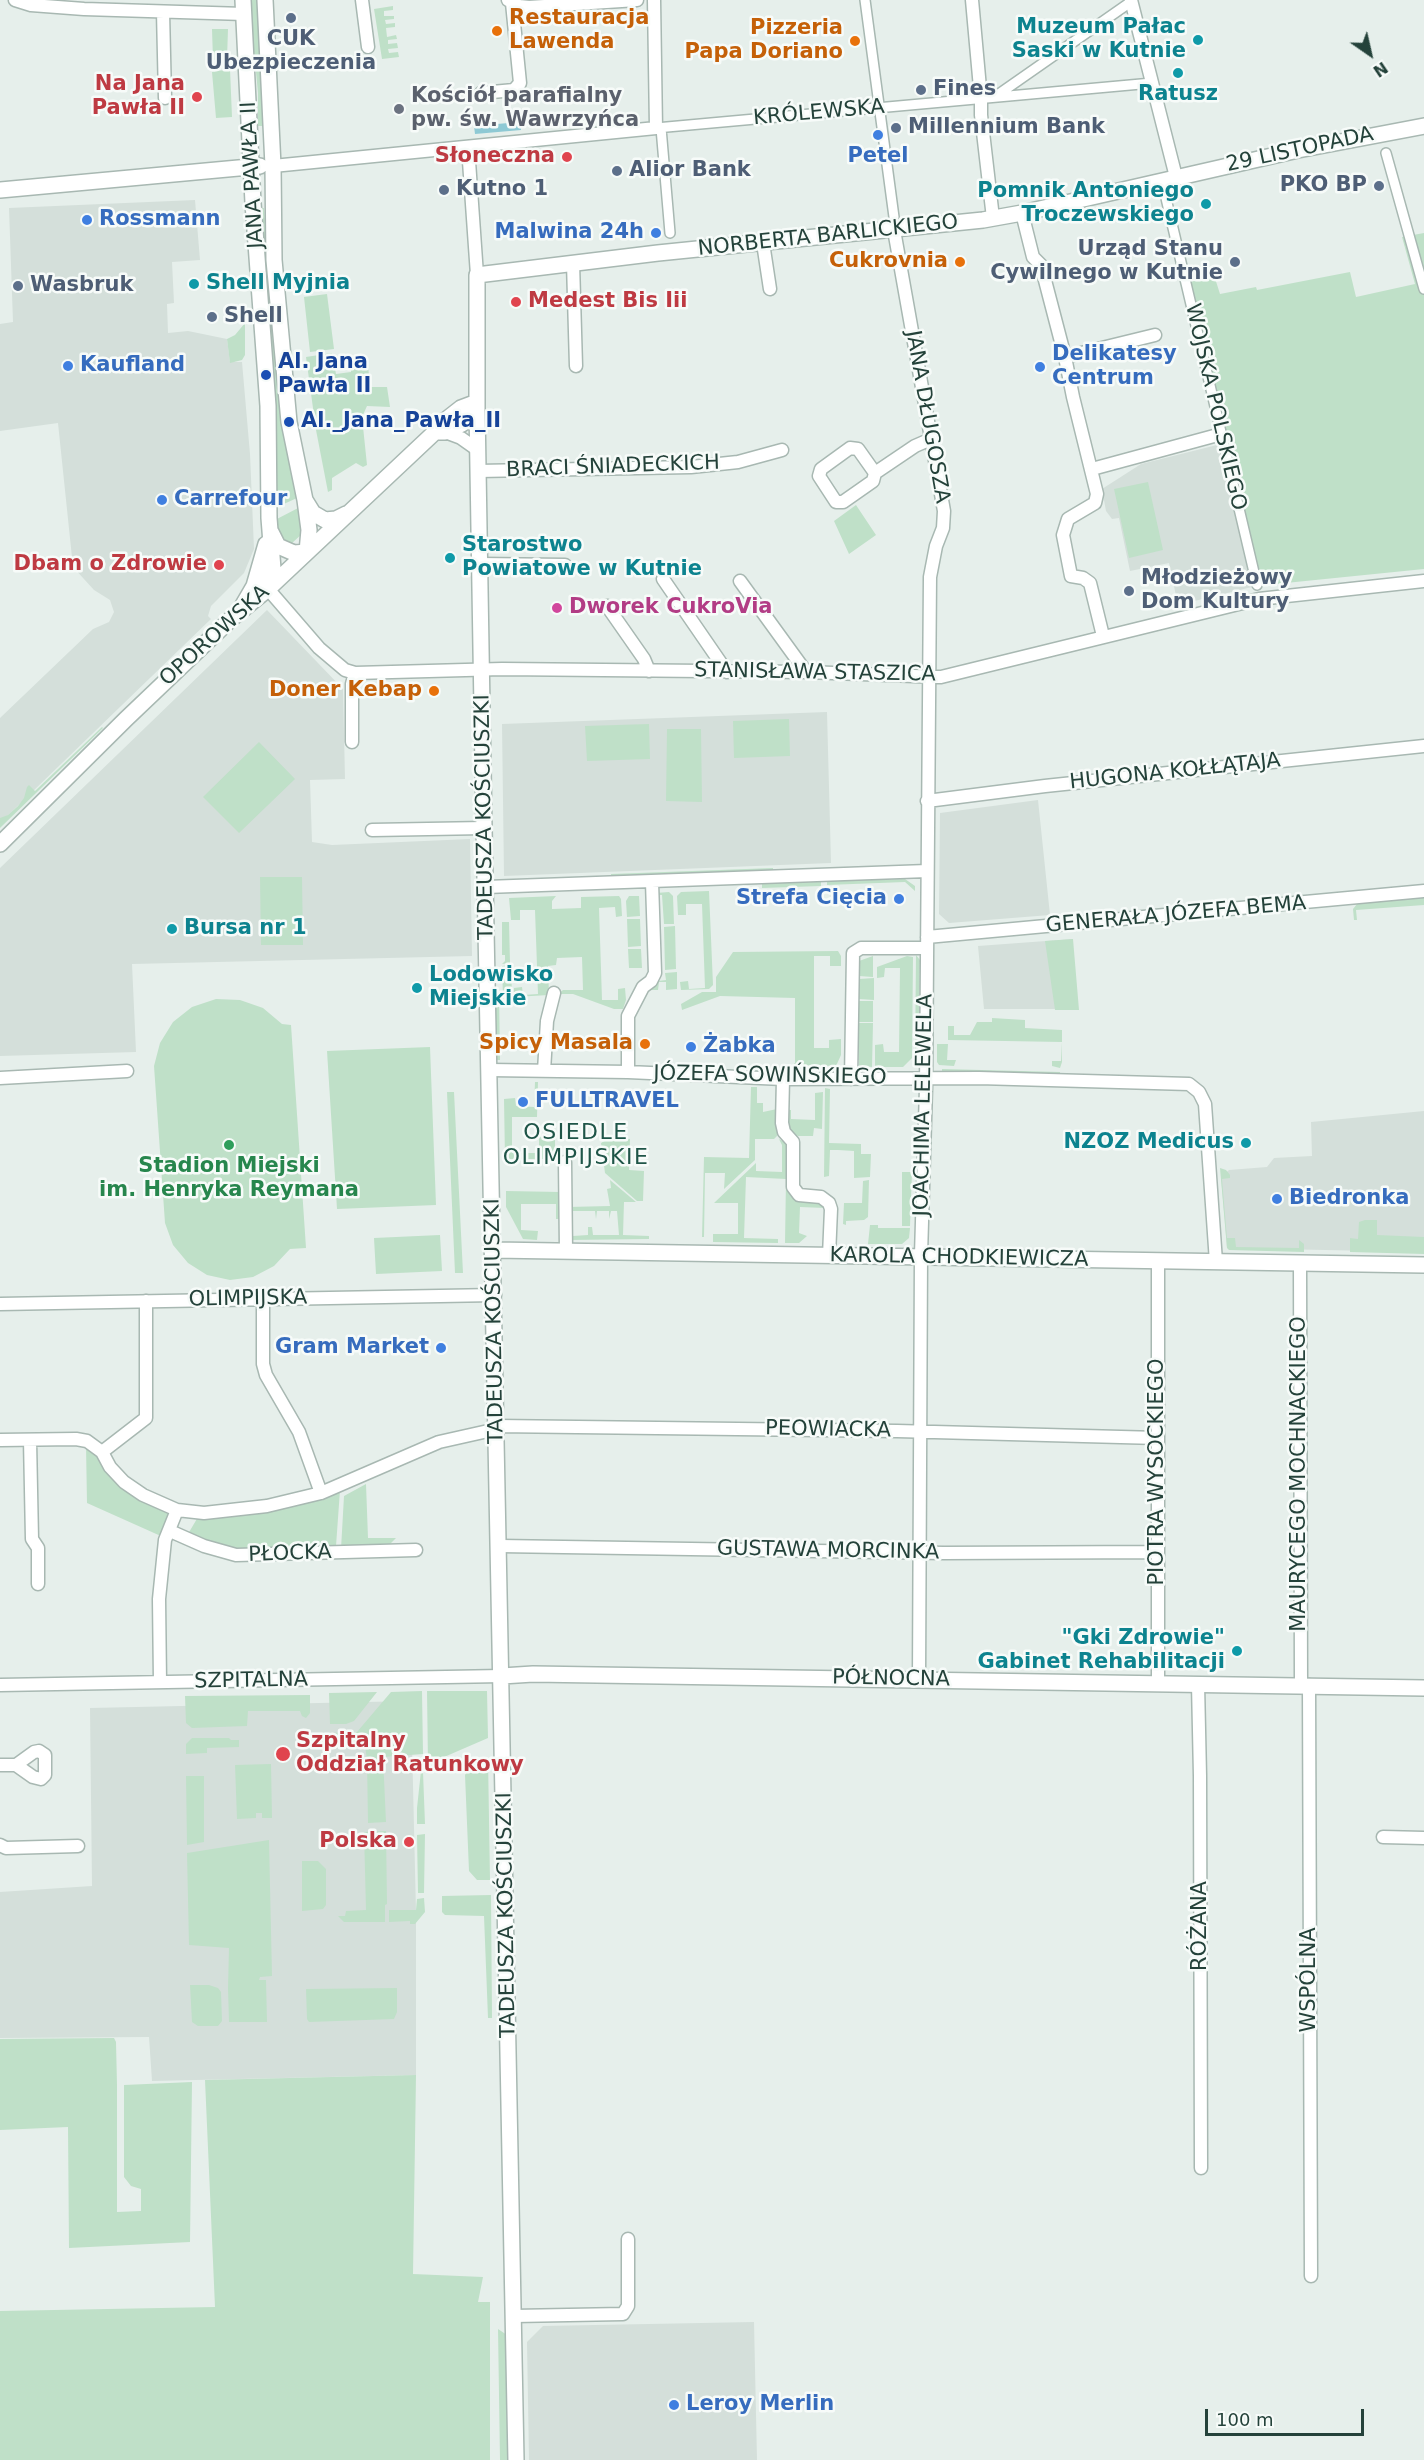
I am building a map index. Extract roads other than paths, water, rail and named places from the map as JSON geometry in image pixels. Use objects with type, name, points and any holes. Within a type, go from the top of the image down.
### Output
[{"type":"street","points":[[15,0],[31,5],[163,12],[243,7]]},
{"type":"street","name":"JANA PAWŁA II","points":[[265,0],[273,166],[274,260],[289,422],[309,530],[307,552]]},
{"type":"street","points":[[362,0],[368,46]]},
{"type":"street","points":[[481,93],[514,90],[520,83],[510,1],[530,7],[637,0]]},
{"type":"street","points":[[654,0],[659,128],[670,232]]},
{"type":"street","points":[[865,0],[894,224]]},
{"type":"street","points":[[972,0],[988,98],[981,115],[993,218]]},
{"type":"street","points":[[988,98],[1132,0],[1176,177]]},
{"type":"street","name":"JANA PAWŁA II","points":[[243,7],[251,167],[267,396],[273,569],[268,589]]},
{"type":"street","points":[[163,12],[165,98]]},
{"type":"street","name":"KRÓLEWSKA","points":[[659,128],[1152,83]]},
{"type":"street","name":"29 LISTOPADA","points":[[1176,177],[1307,148],[1424,126]]},
{"type":"street","points":[[0,190],[659,128]]},
{"type":"street","name":"TADEUSZA KOŚCIUSZKI","points":[[468,147],[477,275],[484,828],[500,1546],[516,2460]]},
{"type":"street","points":[[1386,153],[1424,289]]},
{"type":"street","name":"NORBERTA BARLICKIEGO","points":[[477,275],[763,243],[894,224],[993,218],[1176,177]]},
{"type":"street","name":"WOJSKA POLSKIEGO","points":[[1166,194],[1257,585]]},
{"type":"street","points":[[1022,213],[1033,257],[1041,265],[1097,494],[1095,504],[1068,519],[1063,534],[1071,576],[1083,578],[1090,584],[1103,636]]},
{"type":"street","name":"JANA DŁUGOSZA","points":[[894,224],[944,511],[943,528],[936,546],[930,577],[930,676]]},
{"type":"street","points":[[763,243],[770,289]]},
{"type":"street","points":[[573,263],[576,366]]},
{"type":"street","points":[[1065,357],[1155,335]]},
{"type":"street","name":"OPOROWSKA","points":[[0,844],[126,719],[231,620],[440,432],[438,426],[447,418],[477,406]]},
{"type":"street","points":[[440,432],[461,438],[478,450]]},
{"type":"street","points":[[1092,469],[1214,436]]},
{"type":"street","points":[[875,473],[858,449],[850,448],[820,469],[819,476],[836,501],[843,502],[873,481],[875,473],[915,446],[931,440]]},
{"type":"street","name":"BRACI ŚNIADECKICH","points":[[478,471],[691,467],[738,462],[782,450]]},
{"type":"street","points":[[305,500],[313,513],[325,520],[336,519],[349,513]]},
{"type":"street","points":[[270,529],[278,546],[294,553],[307,552]]},
{"type":"street","name":"JANA PAWŁA II","points":[[231,620],[254,586],[270,529]]},
{"type":"street","points":[[480,564],[565,565]]},
{"type":"street","points":[[663,579],[727,672]]},
{"type":"street","name":"STANISŁAWA STASZICA","points":[[355,673],[482,670],[806,672],[941,677],[1259,599],[1424,580]]},
{"type":"street","points":[[740,581],[806,672]]},
{"type":"street","points":[[268,589],[319,648],[345,670],[355,673],[352,684],[352,742]]},
{"type":"street","points":[[607,606],[649,671]]},
{"type":"street","name":"JOACHIMA LELEWELA","points":[[919,1679],[921,1255],[926,1078],[930,676]]},
{"type":"street","name":"HUGONA KOŁŁĄTAJA","points":[[927,801],[1044,786],[1424,747]]},
{"type":"street","points":[[372,830],[484,828]]},
{"type":"street","points":[[486,887],[927,871]]},
{"type":"street","points":[[628,1072],[628,1016],[643,987],[651,981],[655,973],[652,882]]},
{"type":"street","name":"GENERAŁA JÓZEFA BEMA","points":[[851,1079],[853,953],[861,948],[1424,891]]},
{"type":"street","points":[[544,1071],[547,1021],[554,993]]},
{"type":"street","name":"JÓZEFA SOWIŃSKIEGO","points":[[490,1070],[628,1072],[783,1079],[926,1078],[1193,1086],[1205,1104],[1216,1262]]},
{"type":"street","points":[[0,1078],[127,1071]]},
{"type":"street","points":[[783,1079],[782,1123],[784,1132],[793,1142],[793,1187],[799,1195],[821,1197],[829,1203],[831,1209],[830,1256]]},
{"type":"street","points":[[565,1162],[566,1251]]},
{"type":"street","name":"KAROLA CHODKIEWICZA","points":[[494,1250],[1424,1264]]},
{"type":"street","name":"PIOTRA WYSOCKIEGO","points":[[1158,1261],[1158,1684]]},
{"type":"street","name":"MAURYCEGO MOCHNACKIEGO","points":[[1300,1263],[1305,1685]]},
{"type":"street","name":"OLIMPIJSKA","points":[[0,1304],[495,1295]]},
{"type":"street","points":[[263,1299],[263,1364],[266,1375],[299,1432],[321,1492]]},
{"type":"street","points":[[0,1440],[76,1438],[87,1441],[102,1452],[147,1418],[146,1301]]},
{"type":"street","name":"PEOWIACKA","points":[[102,1452],[110,1467],[124,1482],[157,1503],[177,1510],[204,1513],[257,1508],[321,1492],[439,1442],[497,1427],[920,1432],[1158,1438]]},
{"type":"street","points":[[30,1440],[32,1539],[38,1548],[38,1584]]},
{"type":"street","points":[[160,1682],[159,1599],[165,1540],[177,1510]]},
{"type":"street","name":"PŁOCKA","points":[[170,1530],[204,1546],[236,1555],[416,1550]]},
{"type":"street","name":"GUSTAWA MORCINKA","points":[[500,1546],[920,1552],[1157,1552]]},
{"type":"street","name":"PÓŁNOCNA","points":[[502,1676],[532,1674],[919,1679],[1424,1688]]},
{"type":"street","name":"SZPITALNA","points":[[0,1685],[502,1676]]},
{"type":"street","name":"RÓŻANA","points":[[1198,1684],[1201,2168]]},
{"type":"street","name":"WSPÓLNA","points":[[1305,1685],[1311,2276]]},
{"type":"street","points":[[0,1765],[16,1765]]},
{"type":"street","points":[[1383,1837],[1424,1838]]},
{"type":"street","points":[[0,1845],[6,1848],[78,1846]]},
{"type":"street","points":[[514,2316],[623,2314],[628,2306],[628,2239]]},
{"type":"water","points":[[520,122],[521,130],[475,134],[474,126]]},
{"type":"place","name":"CUK Ubezpieczenia","points":[[291,18]]},
{"type":"place","name":"Restauracja Lawenda","points":[[497,31]]},
{"type":"place","name":"Muzeum Pałac Saski w Kutnie","points":[[1198,40]]},
{"type":"place","name":"Pizzeria Papa Doriano","points":[[855,41]]},
{"type":"place","name":"Ratusz","points":[[1178,73]]},
{"type":"place","name":"Fines","points":[[921,90]]},
{"type":"place","name":"Na Jana Pawła II","points":[[197,97]]},
{"type":"place","name":"Kościół parafialny pw. św. Wawrzyńca","points":[[399,109]]},
{"type":"place","name":"Millennium Bank","points":[[896,128]]},
{"type":"place","name":"Petel","points":[[878,135]]},
{"type":"place","name":"Słoneczna","points":[[567,157]]},
{"type":"place","name":"Alior Bank","points":[[617,171]]},
{"type":"place","name":"PKO BP","points":[[1379,186]]},
{"type":"place","name":"Kutno 1","points":[[444,190]]},
{"type":"place","name":"Pomnik Antoniego Troczewskiego","points":[[1206,204]]},
{"type":"place","name":"Rossmann","points":[[87,220]]},
{"type":"place","name":"Malwina 24h","points":[[656,233]]},
{"type":"place","name":"Cukrovnia","points":[[960,262]]},
{"type":"place","name":"Urząd Stanu Cywilnego w Kutnie","points":[[1235,262]]},
{"type":"place","name":"Shell Myjnia","points":[[194,284]]},
{"type":"place","name":"Wasbruk","points":[[18,286]]},
{"type":"place","name":"Medest Bis Iii","points":[[516,302]]},
{"type":"place","name":"Shell","points":[[212,317]]},
{"type":"place","name":"Kaufland","points":[[68,366]]},
{"type":"place","name":"Delikatesy Centrum","points":[[1040,367]]},
{"type":"place","name":"Al. Jana Pawła II","points":[[266,375]]},
{"type":"place","name":"Al._Jana_Pawła_II","points":[[289,422]]},
{"type":"place","name":"Carrefour","points":[[162,500]]},
{"type":"place","name":"Starostwo Powiatowe w Kutnie","points":[[450,558]]},
{"type":"place","name":"Dbam o Zdrowie","points":[[219,565]]},
{"type":"place","name":"Młodzieżowy Dom Kultury","points":[[1129,591]]},
{"type":"place","name":"Dworek CukroVia","points":[[557,608]]},
{"type":"place","name":"Doner Kebap","points":[[434,691]]},
{"type":"place","name":"Strefa Cięcia","points":[[899,899]]},
{"type":"place","name":"Bursa nr 1","points":[[172,929]]},
{"type":"place","name":"Lodowisko Miejskie","points":[[417,988]]},
{"type":"place","name":"Spicy Masala","points":[[645,1044]]},
{"type":"place","name":"Żabka","points":[[691,1047]]},
{"type":"place","name":"FULLTRAVEL","points":[[523,1102]]},
{"type":"place","name":"NZOZ Medicus","points":[[1246,1143]]},
{"type":"place","name":"Stadion Miejski im. Henryka Reymana","points":[[229,1145]]},
{"type":"place","name":"Biedronka","points":[[1277,1199]]},
{"type":"place","name":"Gram Market","points":[[441,1348]]},
{"type":"place","name":"\"Gki Zdrowie\" Gabinet Rehabilitacji","points":[[1237,1651]]},
{"type":"place","name":"Szpitalny Oddział Ratunkowy","points":[[283,1754]]},
{"type":"place","name":"Polska","points":[[409,1842]]},
{"type":"place","name":"Leroy Merlin","points":[[674,2405]]},
{"type":"district","name":"OSIEDLE OLIMPIJSKIE","points":[[576,1146]]}]
